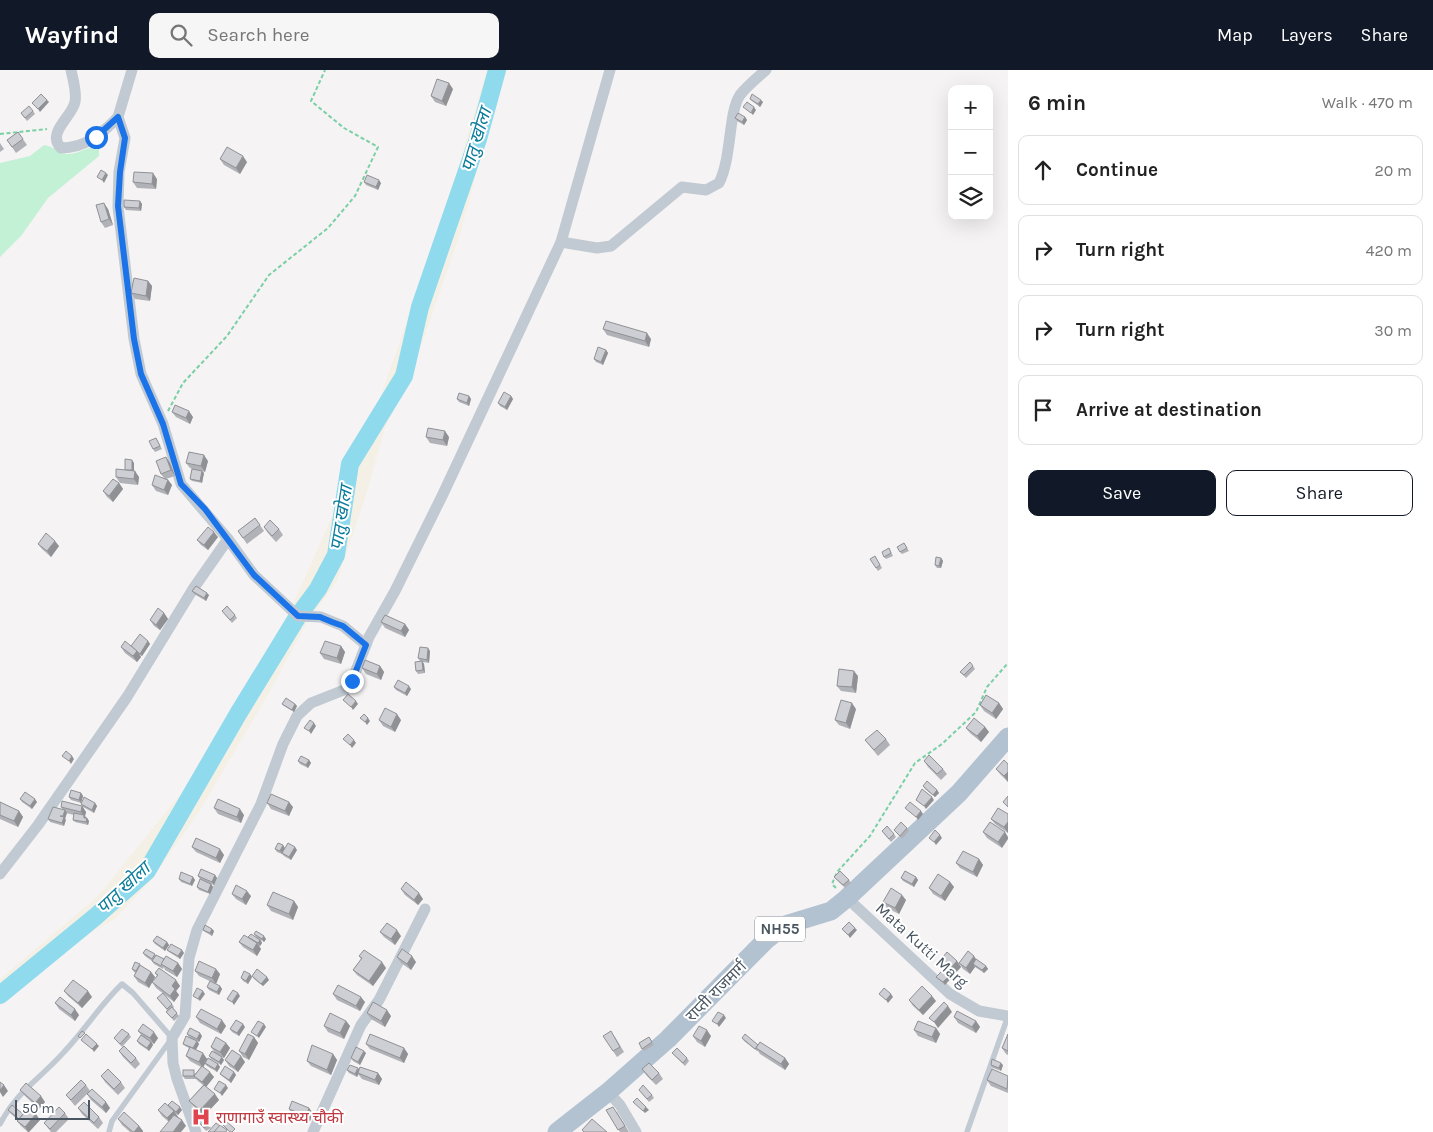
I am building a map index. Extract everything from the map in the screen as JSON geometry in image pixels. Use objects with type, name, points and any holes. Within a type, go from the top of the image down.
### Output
[{"type":"main road","name":"राप्ती राजमार्ग","points":[[557,1132],[608,1092],[668,1039],[766,940],[785,925],[831,911],[847,898],[959,793],[1008,737]]},
{"type":"street","points":[[71,70],[75,101],[72,110],[58,129],[57,145],[61,148],[72,148],[96,137],[118,117],[132,70]]},
{"type":"street","points":[[196,1132],[177,1079],[173,1063],[172,1038],[185,1016],[189,958],[197,930],[261,804],[286,737],[297,716],[311,703],[344,690],[352,681],[366,645],[423,536],[561,242],[610,70]]},
{"type":"street","points":[[561,242],[597,248],[611,246],[682,187],[706,190],[719,183],[727,162],[736,104],[740,94],[766,70]]},
{"type":"street","points":[[118,117],[125,138],[118,206],[134,339],[141,374],[162,422],[181,484],[228,539],[254,575],[298,616],[320,617],[343,626],[366,645]]},
{"type":"street","points":[[0,874],[38,826],[127,697],[193,589],[228,539]]},
{"type":"street","name":"Mata Kutti Marg","points":[[847,898],[950,994],[979,1011],[1008,1016]]},
{"type":"street","points":[[314,1132],[361,1025],[379,1000],[424,909]]},
{"type":"street","points":[[608,1092],[620,1105],[636,1132]]},
{"type":"lane","points":[[0,1124],[10,1104],[64,1052],[105,1000],[122,984],[133,992],[172,1038],[112,1121],[108,1132]]},
{"type":"lane","points":[[967,1132],[1008,1016]]},
{"type":"path","points":[[162,422],[183,383],[227,336],[269,275],[328,228],[355,196],[378,147],[344,128],[311,101],[325,70]]},
{"type":"path","points":[[0,134],[26,130],[58,129]]},
{"type":"path","points":[[847,898],[832,884],[837,872],[870,836],[915,763],[942,744],[976,712],[987,687],[1008,663]]},
{"type":"green space","points":[[44,145],[67,154],[95,147],[99,148],[99,156],[48,198],[21,236],[0,257],[0,163],[30,156]]},
{"type":"sand","points":[[487,70],[504,70],[461,231],[411,375],[385,428],[366,495],[337,581],[305,626],[266,698],[199,812],[151,880],[115,919],[90,933],[25,982],[0,1006],[0,979],[97,897],[188,785],[285,622],[334,512],[342,467],[350,447],[379,401],[446,209]]},
{"type":"building","points":[[437,79],[449,83],[442,101],[431,96]]},
{"type":"building","points":[[41,94],[47,100],[38,109],[32,103]]},
{"type":"building","points":[[752,94],[761,100],[758,104],[750,99]]},
{"type":"building","points":[[747,102],[754,107],[751,113],[743,107]]},
{"type":"building","points":[[29,106],[33,111],[25,118],[21,113]]},
{"type":"building","points":[[738,113],[745,117],[742,122],[735,118]]},
{"type":"building","points":[[18,132],[23,139],[12,147],[7,140]]},
{"type":"building","points":[[227,147],[243,156],[236,168],[220,159]]},
{"type":"building","points":[[101,170],[106,173],[102,180],[97,177]]},
{"type":"building","points":[[134,172],[153,173],[152,184],[133,182]]},
{"type":"building","points":[[367,175],[379,180],[376,187],[364,182]]},
{"type":"building","points":[[124,200],[140,201],[139,208],[124,207]]},
{"type":"building","points":[[104,203],[109,219],[101,222],[96,205]]},
{"type":"building","points":[[134,278],[148,281],[146,296],[131,293]]},
{"type":"building","points":[[606,321],[647,333],[645,341],[603,329]]},
{"type":"building","points":[[598,347],[606,350],[601,362],[594,359]]},
{"type":"building","points":[[504,392],[511,396],[505,407],[498,403]]},
{"type":"building","points":[[459,393],[469,396],[467,403],[457,399]]},
{"type":"building","points":[[175,405],[189,411],[186,418],[172,412]]},
{"type":"building","points":[[428,428],[445,431],[443,440],[426,437]]},
{"type":"building","points":[[156,438],[160,446],[153,449],[149,441]]},
{"type":"building","points":[[189,452],[204,455],[201,466],[186,463]]},
{"type":"building","points":[[166,457],[171,470],[161,474],[156,461]]},
{"type":"building","points":[[125,459],[132,460],[132,470],[125,470]]},
{"type":"building","points":[[116,469],[135,471],[134,479],[116,477]]},
{"type":"building","points":[[192,469],[202,471],[200,481],[190,479]]},
{"type":"building","points":[[155,475],[168,480],[164,490],[152,485]]},
{"type":"building","points":[[113,479],[119,483],[109,496],[103,491]]},
{"type":"building","points":[[255,518],[260,525],[243,538],[238,531]]},
{"type":"building","points":[[270,520],[279,529],[272,536],[264,527]]},
{"type":"building","points":[[208,527],[214,532],[204,545],[197,540]]},
{"type":"building","points":[[46,533],[55,541],[47,551],[38,544]]},
{"type":"building","points":[[904,543],[907,548],[900,552],[897,547]]},
{"type":"building","points":[[889,548],[891,553],[884,557],[882,552]]},
{"type":"building","points":[[875,556],[880,565],[876,568],[870,559]]},
{"type":"building","points":[[936,557],[941,558],[939,566],[935,565]]},
{"type":"building","points":[[196,586],[207,593],[204,598],[192,591]]},
{"type":"building","points":[[227,606],[235,615],[230,620],[222,611]]},
{"type":"building","points":[[158,608],[164,613],[156,625],[150,620]]},
{"type":"building","points":[[385,615],[405,624],[401,631],[381,622]]},
{"type":"building","points":[[140,634],[148,641],[140,654],[131,646]]},
{"type":"building","points":[[125,641],[137,651],[133,656],[121,647]]},
{"type":"building","points":[[325,641],[341,646],[337,658],[320,653]]},
{"type":"building","points":[[420,647],[428,648],[427,660],[418,658]]},
{"type":"building","points":[[365,660],[380,666],[377,674],[362,668]]},
{"type":"building","points":[[422,661],[423,670],[416,671],[415,662]]},
{"type":"building","points":[[970,662],[973,666],[964,675],[960,672]]},
{"type":"building","points":[[839,669],[854,671],[852,687],[837,686]]},
{"type":"building","points":[[398,680],[409,686],[405,693],[394,687]]},
{"type":"building","points":[[348,694],[356,701],[351,707],[343,700]]},
{"type":"building","points":[[986,695],[999,703],[992,713],[980,705]]},
{"type":"building","points":[[286,698],[295,704],[292,710],[282,704]]},
{"type":"building","points":[[841,700],[852,703],[846,723],[835,720]]},
{"type":"building","points":[[385,708],[397,714],[391,727],[379,720]]},
{"type":"building","points":[[364,714],[368,718],[365,722],[360,718]]},
{"type":"building","points":[[974,718],[985,727],[977,736],[966,728]]},
{"type":"building","points":[[310,720],[314,723],[309,731],[304,728]]},
{"type":"building","points":[[877,730],[886,739],[874,750],[865,740]]},
{"type":"building","points":[[348,734],[354,740],[350,745],[343,739]]},
{"type":"building","points":[[66,751],[72,756],[69,761],[62,756]]},
{"type":"building","points":[[929,755],[943,769],[937,774],[924,761]]},
{"type":"building","points":[[301,756],[309,760],[306,765],[298,761]]},
{"type":"building","points":[[1004,760],[1008,764],[1008,772],[1004,776],[996,769]]},
{"type":"building","points":[[927,781],[937,790],[933,795],[923,786]]},
{"type":"building","points":[[922,789],[932,797],[924,806],[916,800]]},
{"type":"building","points":[[71,790],[81,793],[79,800],[69,797]]},
{"type":"building","points":[[25,792],[35,799],[30,806],[20,799]]},
{"type":"building","points":[[271,794],[289,802],[285,811],[267,803]]},
{"type":"building","points":[[1008,796],[1008,807],[1003,802]]},
{"type":"building","points":[[84,797],[95,803],[92,810],[81,804]]},
{"type":"building","points":[[218,799],[240,809],[237,817],[214,808]]},
{"type":"building","points":[[62,801],[82,806],[81,812],[61,807]]},
{"type":"building","points":[[0,802],[19,811],[14,821],[0,815]]},
{"type":"building","points":[[910,802],[921,811],[916,817],[905,808]]},
{"type":"building","points":[[53,807],[65,810],[63,816],[60,816],[64,817],[62,823],[48,819]]},
{"type":"building","points":[[998,808],[1008,814],[1008,822],[1004,827],[991,819]]},
{"type":"building","points":[[74,813],[84,815],[84,818],[87,818],[86,822],[73,820]]},
{"type":"building","points":[[901,822],[907,828],[900,836],[894,830]]},
{"type":"building","points":[[990,822],[1005,832],[998,842],[983,832]]},
{"type":"building","points":[[887,826],[894,834],[889,839],[882,831]]},
{"type":"building","points":[[935,830],[940,835],[934,842],[929,838]]},
{"type":"building","points":[[196,838],[220,849],[216,858],[192,847]]},
{"type":"building","points":[[278,843],[283,845],[280,851],[275,849]]},
{"type":"building","points":[[288,843],[295,847],[289,857],[282,853]]},
{"type":"building","points":[[963,851],[979,859],[973,872],[956,863]]},
{"type":"building","points":[[201,869],[215,875],[212,882],[198,876]]},
{"type":"building","points":[[840,871],[849,880],[843,885],[834,877]]},
{"type":"building","points":[[905,871],[916,877],[912,884],[901,878]]},
{"type":"building","points":[[181,872],[193,877],[190,884],[179,879]]},
{"type":"building","points":[[938,874],[950,882],[941,896],[929,888]]},
{"type":"building","points":[[200,879],[211,884],[208,892],[197,887]]},
{"type":"building","points":[[406,882],[419,893],[414,900],[401,889]]},
{"type":"building","points":[[236,885],[247,891],[242,899],[232,894]]},
{"type":"building","points":[[891,888],[902,895],[895,908],[883,902]]},
{"type":"building","points":[[273,892],[294,901],[289,914],[267,905]]},
{"type":"building","points":[[849,922],[855,928],[848,935],[842,929]]},
{"type":"building","points":[[387,923],[397,930],[391,939],[380,932]]},
{"type":"building","points":[[205,925],[212,929],[210,933],[203,930]]},
{"type":"building","points":[[256,931],[264,936],[262,939],[254,934]]},
{"type":"building","points":[[251,934],[260,940],[258,943],[248,937]]},
{"type":"building","points":[[244,935],[257,943],[253,950],[239,942]]},
{"type":"building","points":[[157,936],[167,942],[163,948],[153,941]]},
{"type":"building","points":[[171,944],[182,950],[178,956],[167,950]]},
{"type":"building","points":[[146,949],[155,954],[152,959],[143,953]]},
{"type":"building","points":[[402,949],[412,956],[407,964],[397,957]]},
{"type":"building","points":[[364,950],[382,962],[369,981],[353,970],[362,958],[359,956]]},
{"type":"building","points":[[968,951],[974,956],[966,968],[959,963]]},
{"type":"building","points":[[947,952],[957,961],[948,971],[938,963]]},
{"type":"building","points":[[156,955],[164,959],[161,966],[152,961]]},
{"type":"building","points":[[166,956],[178,963],[173,971],[161,964]]},
{"type":"building","points":[[976,959],[986,966],[982,970],[973,964]]},
{"type":"building","points":[[199,961],[216,969],[212,978],[195,971]]},
{"type":"building","points":[[135,962],[140,964],[136,971],[132,969]]},
{"type":"building","points":[[140,965],[151,972],[145,983],[134,976]]},
{"type":"building","points":[[159,968],[176,980],[172,986],[175,989],[170,996],[152,982],[158,975],[155,973]]},
{"type":"building","points":[[257,969],[267,977],[261,984],[252,976]]},
{"type":"building","points":[[944,969],[950,975],[943,982],[936,977]]},
{"type":"building","points":[[244,971],[250,974],[246,981],[241,978]]},
{"type":"building","points":[[73,980],[88,991],[78,1003],[64,991]]},
{"type":"building","points":[[210,981],[220,986],[217,992],[207,987]]},
{"type":"building","points":[[338,985],[361,997],[356,1006],[333,994]]},
{"type":"building","points":[[922,986],[932,996],[919,1010],[909,1000]]},
{"type":"building","points":[[197,988],[203,991],[198,999],[193,996]]},
{"type":"building","points":[[884,988],[891,994],[886,1000],[879,994]]},
{"type":"building","points":[[233,990],[238,993],[232,1002],[227,999]]},
{"type":"building","points":[[163,993],[172,1004],[167,1009],[157,998]]},
{"type":"building","points":[[60,997],[75,1009],[71,1015],[55,1003]]},
{"type":"building","points":[[373,1002],[387,1010],[381,1021],[367,1013]]},
{"type":"building","points":[[944,1002],[948,1006],[934,1022],[929,1018]]},
{"type":"building","points":[[172,1007],[177,1013],[172,1018],[166,1012]]},
{"type":"building","points":[[201,1009],[222,1020],[217,1029],[196,1017]]},
{"type":"building","points":[[957,1011],[976,1021],[972,1027],[954,1017]]},
{"type":"building","points":[[718,1012],[724,1015],[717,1024],[712,1021]]},
{"type":"building","points":[[330,1013],[346,1021],[340,1033],[324,1026]]},
{"type":"building","points":[[236,1020],[243,1024],[237,1033],[230,1029]]},
{"type":"building","points":[[258,1021],[264,1024],[257,1036],[251,1032]]},
{"type":"building","points":[[918,1021],[936,1028],[932,1037],[914,1030]]},
{"type":"building","points":[[143,1024],[154,1032],[150,1038],[138,1031]]},
{"type":"building","points":[[699,1026],[707,1030],[701,1041],[693,1036]]},
{"type":"building","points":[[190,1028],[200,1033],[197,1039],[187,1034]]},
{"type":"building","points":[[122,1029],[129,1034],[120,1044],[114,1038]]},
{"type":"building","points":[[82,1031],[85,1033],[80,1038],[78,1036]]},
{"type":"building","points":[[611,1031],[620,1047],[613,1051],[603,1036]]},
{"type":"building","points":[[86,1034],[97,1044],[92,1049],[81,1040]]},
{"type":"building","points":[[248,1034],[254,1037],[245,1054],[239,1051]]},
{"type":"building","points":[[370,1034],[404,1048],[400,1058],[366,1044]]},
{"type":"building","points":[[745,1034],[758,1045],[755,1049],[742,1038]]},
{"type":"building","points":[[1008,1034],[1008,1051],[1002,1048]]},
{"type":"building","points":[[141,1035],[151,1042],[147,1048],[137,1041]]},
{"type":"building","points":[[186,1036],[197,1041],[193,1048],[183,1044]]},
{"type":"building","points":[[216,1037],[226,1043],[220,1052],[211,1047]]},
{"type":"building","points":[[649,1037],[652,1042],[642,1049],[639,1043]]},
{"type":"building","points":[[760,1042],[785,1058],[781,1064],[756,1048]]},
{"type":"building","points":[[312,1045],[333,1054],[327,1070],[307,1061]]},
{"type":"building","points":[[124,1046],[136,1058],[131,1063],[119,1051]]},
{"type":"building","points":[[190,1047],[203,1053],[199,1062],[186,1056]]},
{"type":"building","points":[[356,1047],[364,1051],[358,1062],[351,1058]]},
{"type":"building","points":[[677,1048],[687,1058],[683,1063],[672,1053]]},
{"type":"building","points":[[232,1050],[241,1056],[234,1067],[225,1060]]},
{"type":"building","points":[[212,1051],[222,1057],[219,1062],[209,1056]]},
{"type":"building","points":[[208,1058],[218,1064],[215,1069],[205,1063]]},
{"type":"building","points":[[992,1059],[1001,1063],[999,1068],[991,1065]]},
{"type":"building","points":[[649,1063],[659,1073],[652,1080],[642,1069]]},
{"type":"building","points":[[350,1065],[358,1068],[355,1074],[347,1070]]},
{"type":"building","points":[[202,1066],[210,1072],[202,1082],[194,1076]]},
{"type":"building","points":[[225,1066],[234,1072],[229,1080],[220,1074]]},
{"type":"building","points":[[360,1067],[378,1073],[375,1080],[358,1073]]},
{"type":"building","points":[[108,1069],[121,1082],[114,1089],[101,1076]]},
{"type":"building","points":[[992,1069],[1008,1076],[1007,1089],[987,1080]]},
{"type":"building","points":[[183,1070],[194,1070],[194,1076],[183,1076]]},
{"type":"building","points":[[81,1080],[86,1085],[71,1100],[66,1095]]},
{"type":"building","points":[[219,1081],[226,1085],[220,1093],[214,1089]]},
{"type":"building","points":[[0,1082],[4,1085],[0,1090]]},
{"type":"building","points":[[26,1083],[41,1096],[35,1103],[20,1090]]},
{"type":"building","points":[[204,1085],[215,1094],[200,1110],[189,1101]]},
{"type":"building","points":[[643,1085],[652,1095],[647,1099],[639,1090]]},
{"type":"building","points":[[92,1089],[106,1102],[102,1107],[87,1094]]},
{"type":"building","points":[[637,1098],[646,1107],[643,1111],[633,1102]]},
{"type":"building","points":[[172,1101],[180,1107],[176,1112],[168,1105]]},
{"type":"building","points":[[292,1101],[309,1108],[306,1116],[289,1109]]},
{"type":"building","points":[[84,1102],[99,1117],[94,1123],[78,1108]]},
{"type":"building","points":[[165,1103],[174,1111],[167,1118],[158,1110]]},
{"type":"building","points":[[12,1105],[23,1114],[19,1119],[8,1110]]},
{"type":"building","points":[[59,1107],[65,1113],[50,1129],[44,1123]]},
{"type":"building","points":[[613,1107],[625,1126],[618,1130],[606,1110]]},
{"type":"building","points":[[29,1108],[36,1114],[25,1127],[17,1121]]},
{"type":"building","points":[[124,1112],[139,1126],[134,1132],[118,1119]]},
{"type":"building","points":[[174,1115],[182,1120],[173,1132],[160,1132]]},
{"type":"building","points":[[202,1117],[209,1125],[204,1128],[198,1121]]},
{"type":"building","points":[[592,1119],[607,1132],[584,1132],[582,1130]]},
{"type":"building","points":[[226,1121],[235,1129],[232,1132],[223,1125]]},
{"type":"building","points":[[216,1123],[220,1126],[214,1132],[208,1132]]},
{"type":"building","points":[[220,1125],[227,1130],[226,1132],[214,1132]]},
{"type":"waterway","name":"पातु खोला","points":[[0,995],[95,917],[147,871],[238,714],[298,616],[318,589],[336,555],[350,464],[404,376],[420,307],[478,139],[497,70]]},
{"type":"place","name":"राणागाउँ स्वास्थ्य चौकी","points":[[201,1117]]},
{"type":"route","points":[[96,137],[118,117],[125,138],[118,206],[124,239],[126,287],[134,339],[141,374],[150,399],[163,424],[181,484],[205,509],[254,575],[298,616],[320,617],[343,626],[366,645],[352,681]]}]
